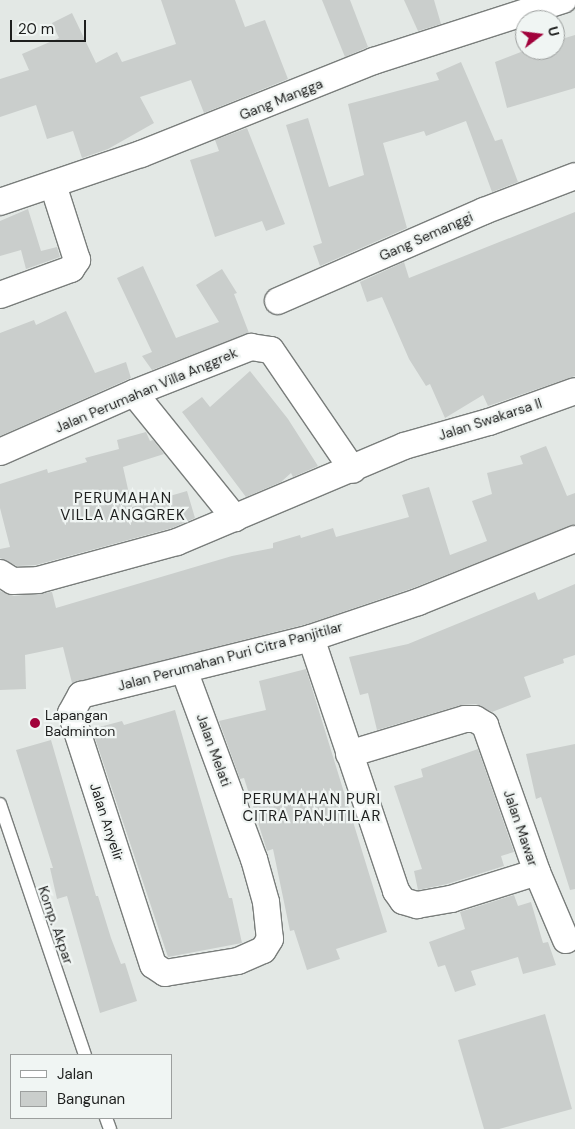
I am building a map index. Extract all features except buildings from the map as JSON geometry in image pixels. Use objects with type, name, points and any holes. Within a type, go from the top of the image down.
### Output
[{"type":"street","name":"Gang Mangga","points":[[0,202],[150,150],[374,61],[563,0]]},
{"type":"street","name":"Gang Semanggi","points":[[278,301],[484,211],[575,176]]},
{"type":"street","points":[[0,295],[71,269],[77,260],[53,185]]},
{"type":"street","name":"Jalan Perumahan Villa Anggrek","points":[[0,452],[231,352],[263,347],[271,350],[353,470]]},
{"type":"street","name":"Jalan Swakarsa II","points":[[353,470],[404,446],[489,422],[575,390]]},
{"type":"street","points":[[134,393],[235,518]]},
{"type":"street","points":[[0,573],[3,578],[22,582],[90,568],[177,542],[353,470]]},
{"type":"street","name":"Jalan Perumahan Puri Citra Panjitilar","points":[[81,694],[311,638],[418,602],[575,539]]},
{"type":"street","name":"Jalan Mawar","points":[[311,638],[349,754],[396,891],[403,901],[417,905],[451,900],[536,872],[490,733],[482,722],[465,719],[349,754]]},
{"type":"street","name":"Jalan Melati","points":[[148,951],[157,970],[164,973],[238,961],[262,950],[270,939],[270,925],[254,859],[184,670]]},
{"type":"street","name":"Jalan Anyelir","points":[[81,694],[71,713],[148,951]]},
{"type":"street","points":[[536,872],[566,940]]},
{"type":"lane","name":"Komp. Akpar","points":[[0,804],[85,1054]]},
{"type":"place","name":"Lapangan Badminton","points":[[35,723]]},
{"type":"district","name":"PERUMAHAN VILLA ANGGREK","points":[[123,506]]},
{"type":"district","name":"PERUMAHAN PURI CITRA PANJITILAR","points":[[312,808]]}]
